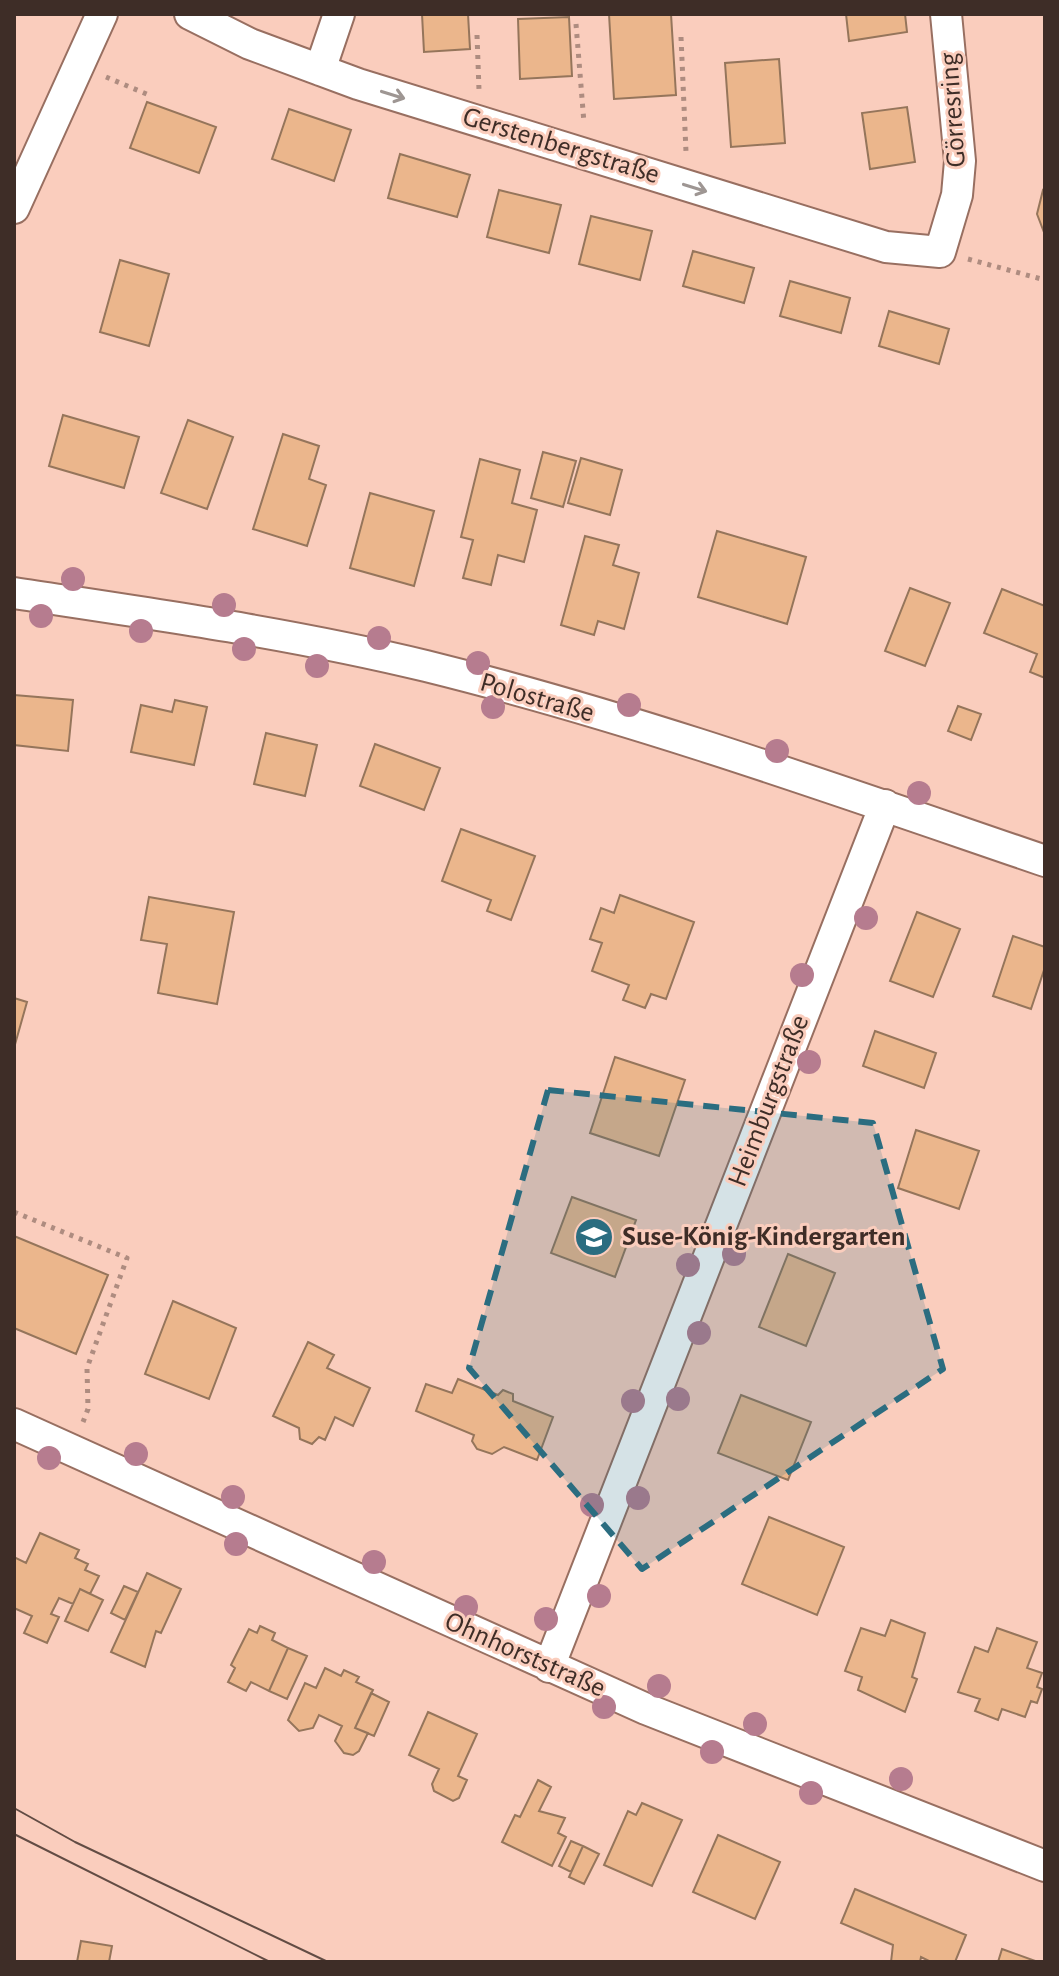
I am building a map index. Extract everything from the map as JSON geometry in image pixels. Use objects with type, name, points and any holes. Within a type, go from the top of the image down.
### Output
[{"type":"street","points":[[14,208],[28,170],[102,14]]},
{"type":"street","name":"Gerstenbergstraße","points":[[190,14],[250,44],[320,70],[886,247],[940,252]]},
{"type":"street","points":[[320,70],[339,14]]},
{"type":"street","name":"Görresring","points":[[940,252],[957,195],[960,161],[946,14]]},
{"type":"street","name":"Polostraße","points":[[14,593],[239,627],[427,666],[779,768],[1045,861]]},
{"type":"street","name":"Heimburgstraße","points":[[549,1667],[885,805]]},
{"type":"street","name":"Ohnhorststraße","points":[[14,1424],[549,1667],[1045,1866]]},
{"type":"path","points":[[576,24],[585,135]]},
{"type":"path","points":[[477,35],[479,104]]},
{"type":"path","points":[[681,37],[687,166]]},
{"type":"path","points":[[98,74],[149,95]]},
{"type":"path","points":[[940,252],[1045,280]]},
{"type":"path","points":[[14,1212],[127,1258],[87,1368],[88,1409],[82,1425]]},
{"type":"highlighted area","points":[[548,1090],[873,1123],[943,1369],[642,1569],[469,1368]]},
{"type":"building","points":[[422,14],[468,14],[470,49],[424,52]]},
{"type":"building","points":[[609,14],[671,14],[676,95],[614,99]]},
{"type":"building","points":[[846,14],[905,14],[907,32],[849,41]]},
{"type":"building","points":[[569,17],[572,76],[520,79],[518,19]]},
{"type":"building","points":[[779,59],[785,143],[731,147],[725,63]]},
{"type":"building","points":[[147,102],[216,127],[199,173],[130,148]]},
{"type":"building","points":[[907,107],[915,162],[870,169],[862,113]]},
{"type":"building","points":[[289,109],[351,130],[334,181],[272,159]]},
{"type":"building","points":[[400,154],[470,175],[457,217],[388,198]]},
{"type":"building","points":[[499,190],[561,205],[549,253],[487,237]]},
{"type":"building","points":[[1045,191],[1045,235],[1037,214]]},
{"type":"building","points":[[591,216],[652,231],[640,280],[579,264]]},
{"type":"building","points":[[693,251],[754,268],[744,303],[683,286]]},
{"type":"building","points":[[120,260],[169,274],[149,346],[100,332]]},
{"type":"building","points":[[790,281],[850,298],[841,333],[780,316]]},
{"type":"building","points":[[889,311],[949,329],[939,364],[879,346]]},
{"type":"building","points":[[63,415],[139,437],[124,488],[49,466]]},
{"type":"building","points":[[188,420],[233,437],[207,509],[161,493]]},
{"type":"building","points":[[283,434],[319,446],[309,479],[326,485],[307,546],[253,529]]},
{"type":"building","points":[[543,452],[576,461],[563,507],[531,498]]},
{"type":"building","points":[[581,458],[622,470],[610,515],[568,503]]},
{"type":"building","points":[[480,459],[520,470],[512,503],[537,510],[524,562],[498,555],[491,585],[463,578],[473,540],[461,537]]},
{"type":"building","points":[[370,493],[434,511],[414,586],[350,568]]},
{"type":"building","points":[[717,531],[806,557],[787,624],[698,597]]},
{"type":"building","points":[[585,536],[619,545],[613,565],[639,573],[624,629],[598,621],[594,635],[561,625]]},
{"type":"building","points":[[910,588],[950,603],[925,666],[885,651]]},
{"type":"building","points":[[1002,589],[1045,606],[1045,678],[1030,672],[1037,654],[984,633]]},
{"type":"building","points":[[14,695],[73,700],[68,751],[14,745]]},
{"type":"building","points":[[175,700],[207,707],[194,765],[131,752],[141,705],[172,712]]},
{"type":"building","points":[[958,706],[981,714],[971,740],[948,731]]},
{"type":"building","points":[[266,733],[317,745],[305,796],[254,784]]},
{"type":"building","points":[[375,744],[440,768],[424,810],[360,786]]},
{"type":"building","points":[[461,829],[535,856],[511,920],[487,911],[491,900],[442,881]]},
{"type":"building","points":[[620,895],[694,922],[666,999],[651,994],[645,1008],[623,1000],[629,985],[592,971],[602,943],[590,939],[601,908],[614,913]]},
{"type":"building","points":[[149,897],[234,912],[217,1004],[158,993],[167,944],[141,940]]},
{"type":"building","points":[[917,912],[960,929],[933,997],[890,981]]},
{"type":"building","points":[[1013,936],[1045,947],[1045,967],[1031,1009],[993,996]]},
{"type":"building","points":[[14,998],[27,1002],[14,1048]]},
{"type":"building","points":[[875,1031],[936,1053],[924,1088],[863,1066]]},
{"type":"building","points":[[615,1057],[685,1080],[659,1156],[590,1133]]},
{"type":"building","points":[[916,1130],[979,1151],[959,1209],[898,1188]]},
{"type":"building","name":"Suse-König-Kindergarten","points":[[572,1197],[636,1220],[615,1277],[551,1253]]},
{"type":"building","points":[[14,1236],[108,1275],[76,1354],[14,1328]]},
{"type":"building","points":[[788,1254],[835,1273],[806,1346],[759,1327]]},
{"type":"building","points":[[173,1301],[236,1328],[209,1399],[145,1374]]},
{"type":"building","points":[[308,1342],[334,1355],[327,1368],[370,1388],[353,1426],[335,1417],[325,1440],[319,1437],[312,1444],[300,1439],[299,1428],[273,1416]]},
{"type":"building","points":[[458,1379],[498,1395],[503,1390],[513,1394],[513,1401],[553,1417],[537,1460],[504,1447],[492,1454],[477,1449],[472,1441],[474,1435],[416,1411],[426,1384],[452,1393]]},
{"type":"building","points":[[741,1395],[811,1422],[788,1480],[718,1453]]},
{"type":"building","points":[[769,1517],[844,1547],[817,1615],[742,1584]]},
{"type":"building","points":[[40,1533],[79,1550],[75,1558],[88,1564],[85,1570],[99,1576],[90,1594],[80,1589],[73,1604],[59,1598],[51,1614],[59,1617],[47,1643],[24,1633],[32,1616],[14,1608],[14,1557],[26,1563]]},
{"type":"building","points":[[147,1573],[181,1589],[161,1633],[156,1631],[145,1667],[111,1652]]},
{"type":"building","points":[[124,1586],[138,1592],[125,1620],[111,1613]]},
{"type":"building","points":[[80,1589],[103,1600],[88,1631],[65,1621]]},
{"type":"building","points":[[891,1620],[925,1633],[912,1677],[917,1679],[905,1712],[858,1690],[862,1677],[845,1671],[861,1628],[885,1636]]},
{"type":"building","points":[[260,1626],[275,1633],[272,1640],[288,1648],[269,1691],[251,1682],[246,1691],[228,1682],[235,1668],[231,1665],[249,1629],[257,1633]]},
{"type":"building","points":[[997,1628],[1037,1642],[1027,1668],[1042,1673],[1037,1687],[1042,1689],[1037,1703],[1031,1701],[1025,1717],[1002,1709],[998,1720],[975,1711],[980,1699],[958,1692],[975,1647],[988,1652]]},
{"type":"building","points":[[288,1648],[307,1656],[287,1699],[269,1691]]},
{"type":"building","points":[[325,1668],[341,1676],[344,1670],[359,1677],[356,1682],[373,1690],[355,1728],[368,1733],[359,1751],[353,1755],[344,1753],[335,1741],[342,1726],[319,1715],[313,1728],[299,1731],[288,1720],[305,1683],[316,1688]]},
{"type":"building","points":[[371,1693],[389,1702],[374,1736],[355,1728]]},
{"type":"building","points":[[428,1712],[477,1734],[458,1776],[467,1780],[459,1798],[453,1801],[434,1791],[432,1784],[439,1769],[409,1755]]},
{"type":"building","points":[[538,1780],[551,1787],[539,1811],[565,1818],[558,1833],[566,1837],[552,1866],[502,1842],[515,1815],[520,1817]]},
{"type":"building","points":[[642,1803],[682,1820],[652,1886],[604,1865],[628,1811],[636,1815]]},
{"type":"building","points":[[718,1835],[780,1862],[755,1919],[693,1892]]},
{"type":"building","points":[[571,1841],[583,1846],[571,1872],[559,1866]]},
{"type":"building","points":[[583,1846],[599,1854],[584,1884],[569,1877]]},
{"type":"building","points":[[855,1889],[966,1935],[955,1962],[931,1962],[921,1957],[920,1962],[891,1962],[893,1945],[841,1923]]},
{"type":"building","points":[[81,1941],[112,1946],[109,1962],[77,1962]]},
{"type":"building","points":[[1002,1949],[1038,1962],[998,1962]]},
{"type":"tram line","points":[[14,1808],[75,1842],[328,1962]]},
{"type":"tram line","points":[[14,1834],[270,1962]]},
{"type":"place","name":"Suse-König-Kindergarten","points":[[594,1237]]}]
